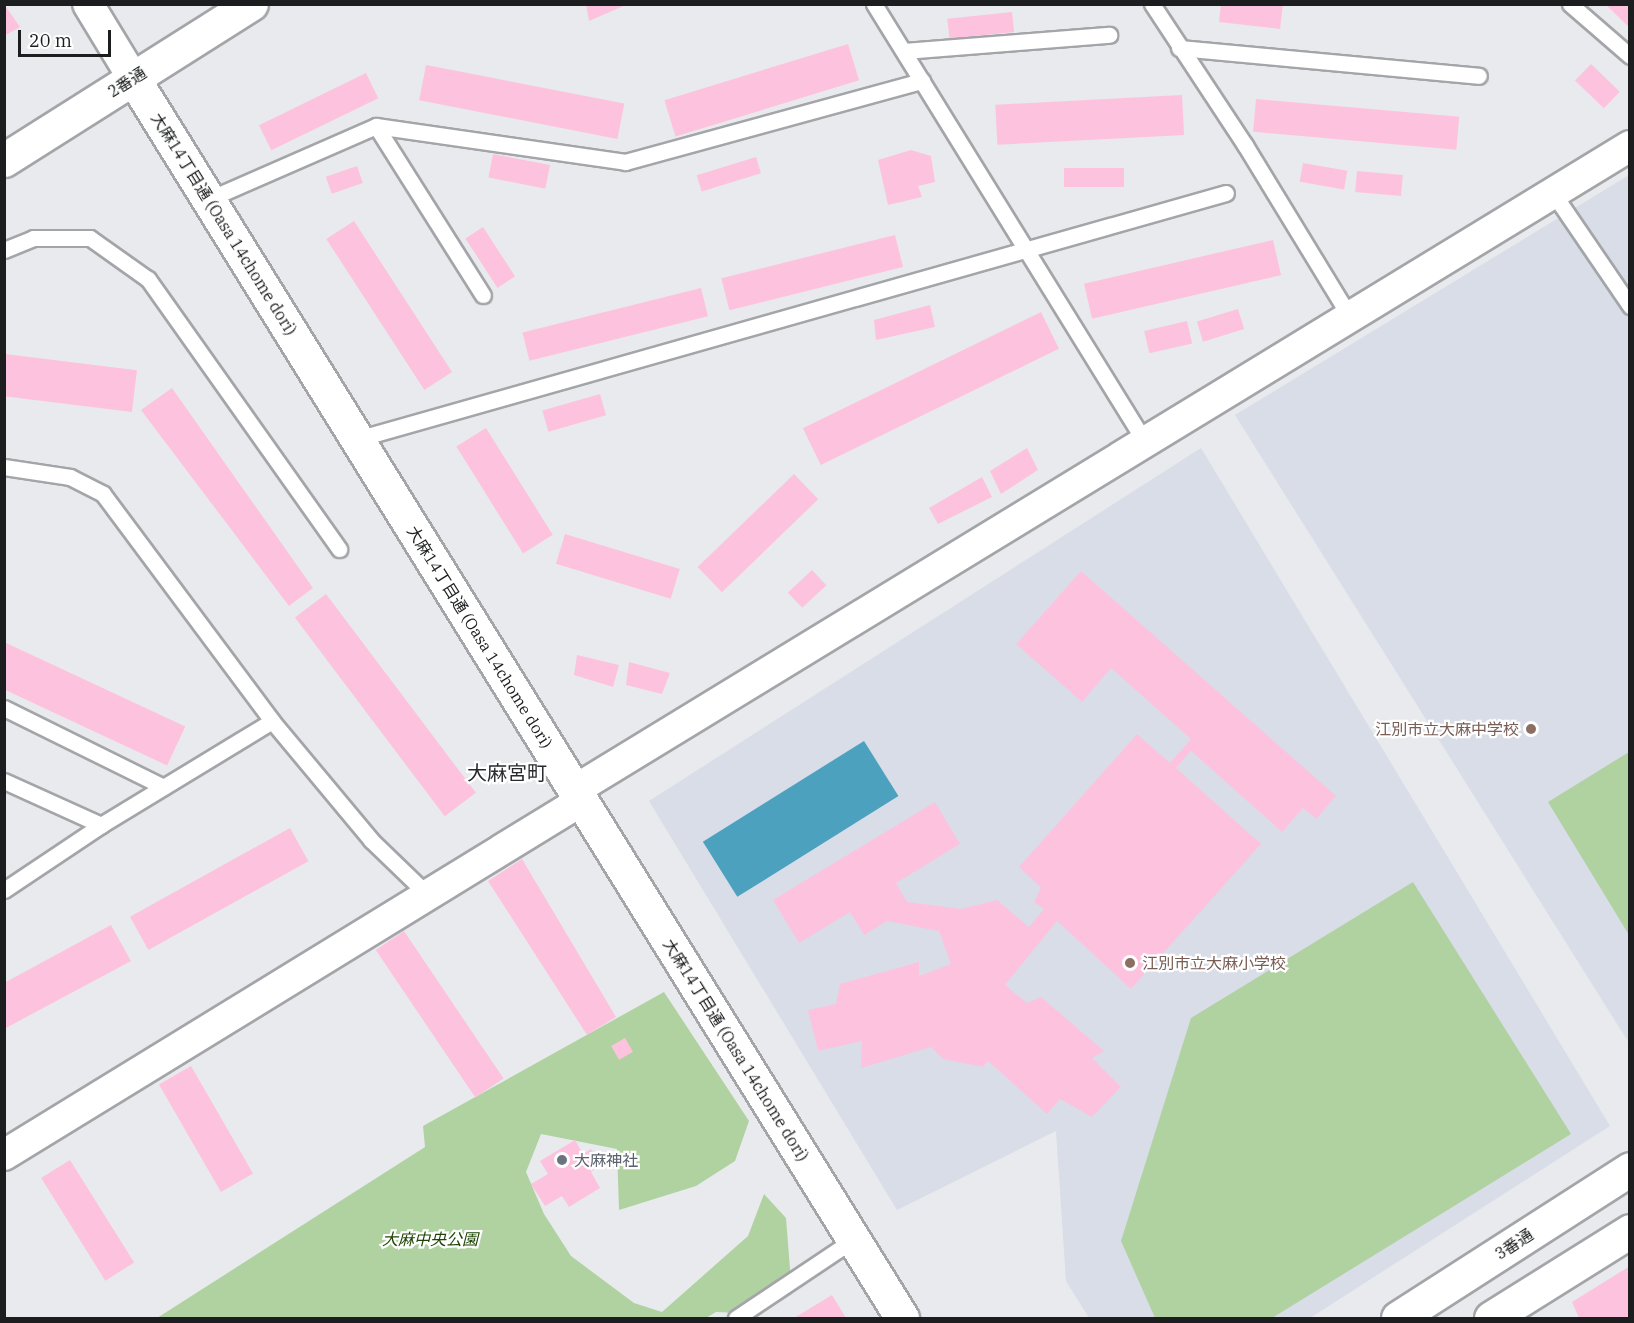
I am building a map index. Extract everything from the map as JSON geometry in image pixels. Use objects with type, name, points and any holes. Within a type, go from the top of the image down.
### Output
[{"type":"street","points":[[88,4],[133,78]]},
{"type":"street","name":"2番通","points":[[4,160],[251,4]]},
{"type":"street","name":"大麻14丁目通 (Oasa 14chome dori)","points":[[133,78],[902,1318]]},
{"type":"street","points":[[4,1155],[428,895],[578,796],[1145,442],[1629,146]]},
{"type":"street","name":"3番通","points":[[1398,1318],[1629,1169]]},
{"type":"street","points":[[1491,1318],[1629,1231]]},
{"type":"lane","points":[[874,4],[1145,442]]},
{"type":"lane","points":[[1152,4],[1245,145],[1350,317]]},
{"type":"lane","points":[[1570,4],[1629,56]]},
{"type":"lane","points":[[904,51],[1109,36]]},
{"type":"lane","points":[[1179,48],[1479,76]]},
{"type":"lane","points":[[208,199],[376,126],[625,162],[922,81]]},
{"type":"lane","points":[[376,126],[483,295]]},
{"type":"lane","points":[[357,439],[1027,252],[1226,193]]},
{"type":"lane","points":[[1553,193],[1629,306]]},
{"type":"lane","points":[[4,250],[33,238],[90,238],[148,279],[339,549]]},
{"type":"lane","points":[[4,467],[70,477],[103,494],[272,722],[371,840],[428,895]]},
{"type":"lane","points":[[4,708],[164,787]]},
{"type":"lane","points":[[4,890],[101,825],[272,722]]},
{"type":"lane","points":[[4,781],[101,825]]},
{"type":"lane","points":[[736,1318],[853,1240]]},
{"type":"shaded area","name":"江別市立大麻中学校","points":[[1629,175],[1629,1043],[1235,415]]},
{"type":"shaded area","name":"江別市立大麻小学校","points":[[1201,448],[1610,1126],[1310,1318],[1089,1318],[1066,1281],[1056,1131],[897,1210],[649,801]]},
{"type":"green space","points":[[1629,752],[1629,935],[1548,802]]},
{"type":"green space","points":[[1413,882],[1571,1134],[1272,1318],[1155,1318],[1121,1241],[1191,1018]]},
{"type":"green space","name":"大麻中央公園","points":[[664,992],[749,1121],[735,1161],[696,1186],[619,1210],[617,1149],[541,1134],[526,1172],[544,1214],[571,1256],[634,1303],[662,1312],[748,1236],[764,1194],[786,1218],[792,1294],[760,1314],[716,1312],[706,1318],[157,1318],[425,1147],[423,1126]]},
{"type":"water","points":[[864,741],[898,796],[737,897],[703,842]]},
{"type":"building","points":[[4,4],[20,27],[4,36]]},
{"type":"building","points":[[586,4],[628,4],[589,21]]},
{"type":"building","points":[[1221,4],[1283,4],[1280,29],[1219,22]]},
{"type":"building","points":[[1605,4],[1630,4],[1630,28]]},
{"type":"building","points":[[1012,12],[1014,32],[949,39],[947,19]]},
{"type":"building","points":[[848,44],[859,80],[675,136],[664,100]]},
{"type":"building","points":[[1591,64],[1620,92],[1604,108],[1575,81]]},
{"type":"building","points":[[426,65],[624,104],[617,139],[419,100]]},
{"type":"building","points":[[366,73],[378,98],[271,150],[259,125]]},
{"type":"building","points":[[1182,95],[1184,135],[997,145],[995,105]]},
{"type":"building","points":[[1256,99],[1459,117],[1456,150],[1253,132]]},
{"type":"building","points":[[911,150],[931,156],[935,182],[918,186],[922,197],[888,205],[878,160]]},
{"type":"building","points":[[493,154],[550,165],[545,189],[488,178]]},
{"type":"building","points":[[756,157],[761,173],[702,191],[697,175]]},
{"type":"building","points":[[1303,163],[1347,171],[1344,190],[1300,182]]},
{"type":"building","points":[[357,166],[363,183],[332,194],[326,177]]},
{"type":"building","points":[[1064,168],[1124,168],[1124,187],[1064,187]]},
{"type":"building","points":[[1357,171],[1403,175],[1401,196],[1355,192]]},
{"type":"building","points":[[354,221],[452,372],[424,390],[326,239]]},
{"type":"building","points":[[483,227],[515,276],[498,288],[465,238]]},
{"type":"building","points":[[895,235],[903,267],[729,310],[721,278]]},
{"type":"building","points":[[1273,240],[1281,275],[1092,319],[1084,284]]},
{"type":"building","points":[[701,288],[708,316],[529,361],[522,333]]},
{"type":"building","points":[[930,305],[935,327],[876,340],[874,320]]},
{"type":"building","points":[[1238,309],[1244,329],[1203,342],[1197,322]]},
{"type":"building","points":[[1041,312],[1059,349],[821,465],[803,428]]},
{"type":"building","points":[[1187,321],[1192,343],[1149,353],[1144,331]]},
{"type":"building","points":[[5,354],[137,370],[132,412],[4,396]]},
{"type":"building","points":[[172,388],[313,588],[289,606],[141,410]]},
{"type":"building","points":[[600,394],[606,415],[548,432],[542,411]]},
{"type":"building","points":[[486,428],[553,535],[523,553],[456,447]]},
{"type":"building","points":[[1027,448],[1038,470],[1001,494],[990,471]]},
{"type":"building","points":[[794,474],[818,499],[722,592],[698,567]]},
{"type":"building","points":[[982,477],[992,497],[938,524],[929,508]]},
{"type":"building","points":[[565,534],[680,569],[671,599],[556,564]]},
{"type":"building","points":[[812,570],[826,585],[802,608],[788,593]]},
{"type":"building","points":[[1081,571],[1336,796],[1316,819],[1303,808],[1282,832],[1191,751],[1176,768],[1261,844],[1131,989],[1057,921],[1005,985],[1027,1003],[1041,997],[1104,1051],[1092,1058],[1121,1087],[1092,1117],[1060,1099],[1047,1114],[988,1061],[983,1067],[943,1059],[931,1047],[861,1068],[862,1041],[818,1051],[808,1010],[836,1004],[840,984],[919,962],[919,976],[951,964],[939,931],[887,921],[864,935],[850,912],[799,943],[773,900],[935,802],[960,844],[896,883],[907,902],[961,909],[997,900],[1029,927],[1044,909],[1034,902],[1041,888],[1019,867],[1137,734],[1170,763],[1191,739],[1111,668],[1082,702],[1016,644]]},
{"type":"building","points":[[326,594],[476,793],[445,816],[295,617]]},
{"type":"building","points":[[4,642],[185,727],[167,765],[4,689]]},
{"type":"building","points":[[577,655],[619,665],[613,687],[574,675]]},
{"type":"building","points":[[629,662],[670,673],[662,694],[626,685]]},
{"type":"building","points":[[290,828],[308,861],[148,950],[130,917]]},
{"type":"building","points":[[522,859],[616,1017],[587,1035],[488,881]]},
{"type":"building","points":[[111,925],[131,961],[4,1029],[4,983]]},
{"type":"building","points":[[404,931],[504,1079],[475,1098],[376,950]]},
{"type":"building","points":[[625,1038],[633,1052],[619,1060],[611,1046]]},
{"type":"building","points":[[191,1066],[253,1173],[221,1192],[159,1084]]},
{"type":"building","points":[[575,1140],[583,1154],[591,1149],[601,1165],[591,1172],[600,1188],[569,1207],[562,1196],[545,1206],[531,1184],[548,1174],[540,1161]]},
{"type":"building","points":[[70,1160],[134,1263],[105,1281],[41,1178]]},
{"type":"building","points":[[1630,1266],[1630,1318],[1579,1318],[1572,1302]]},
{"type":"building","points":[[832,1295],[846,1318],[794,1318]]},
{"type":"place","name":"江別市立大麻中学校","points":[[1531,729]]},
{"type":"place","name":"江別市立大麻小学校","points":[[1130,963]]},
{"type":"place","name":"大麻神社","points":[[562,1160]]},
{"type":"district","name":"大麻宮町","points":[[507,772]]}]
